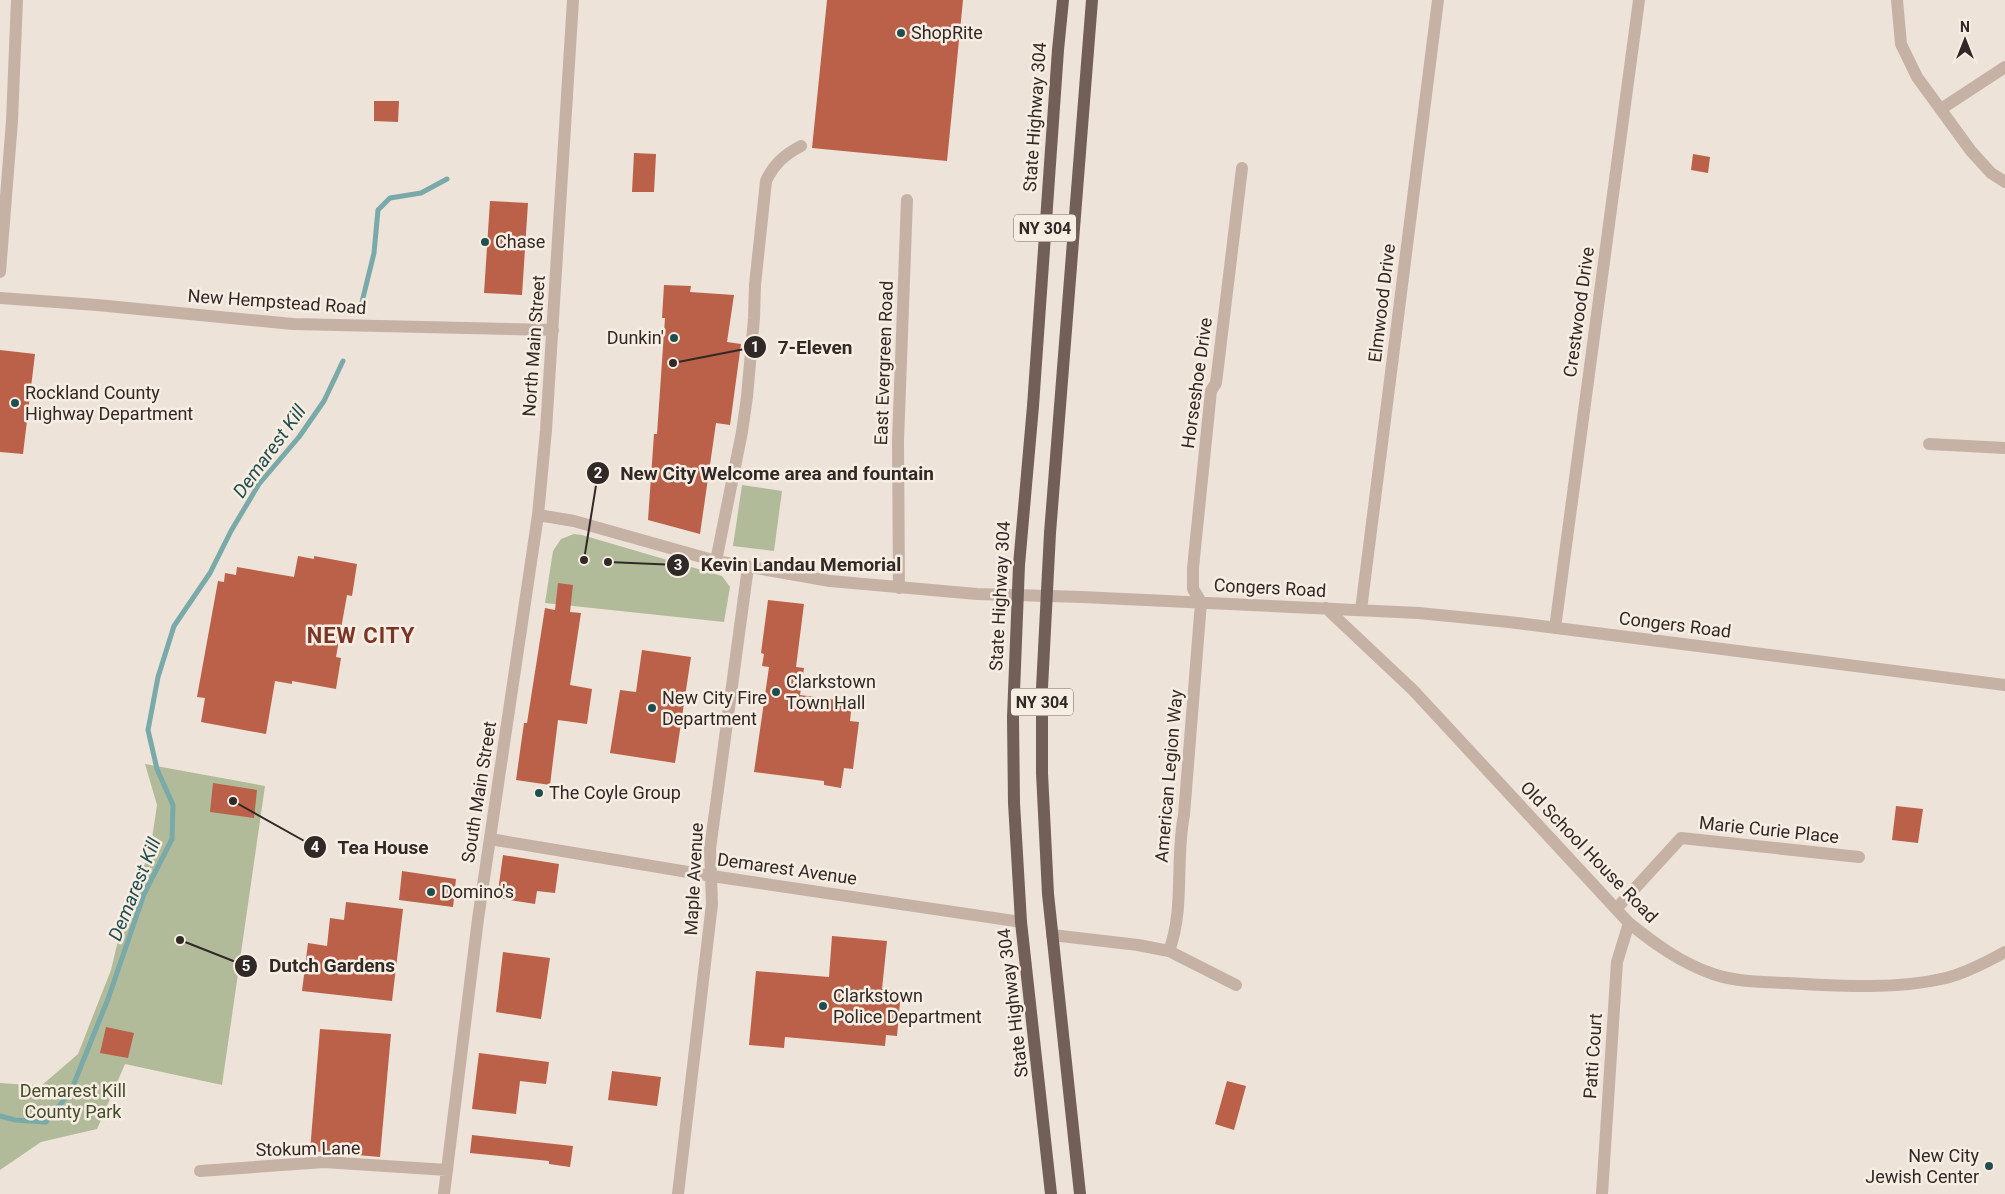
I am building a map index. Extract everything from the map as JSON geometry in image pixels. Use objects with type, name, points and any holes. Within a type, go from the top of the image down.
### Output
[{"type":"main road","name":"State Highway 304","points":[[1051,1194],[1021,922],[1013,764],[1014,661],[1017,595],[1063,0]]},
{"type":"main road","name":"NY 304","points":[[1080,1194],[1046,864],[1042,773],[1042,688],[1046,596],[1092,0]]},
{"type":"street","points":[[0,272],[12,121],[17,0]]},
{"type":"street","name":"North Main Street","points":[[538,515],[553,330],[573,0]]},
{"type":"street","name":"Elmwood Drive","points":[[1361,610],[1438,0]]},
{"type":"street","name":"Crestwood Drive","points":[[1555,628],[1639,0]]},
{"type":"street","points":[[1896,0],[1901,44],[1917,77],[1970,151],[1991,173],[2005,182]]},
{"type":"street","points":[[1941,109],[2005,67]]},
{"type":"street","points":[[716,561],[745,414],[754,318],[755,285],[766,181],[771,170],[779,160],[801,146]]},
{"type":"street","name":"Horseshoe Drive","points":[[1201,602],[1193,589],[1193,568],[1211,391],[1216,383],[1242,168]]},
{"type":"street","name":"East Evergreen Road","points":[[899,588],[898,441],[907,200]]},
{"type":"street","name":"New Hempstead Road","points":[[0,298],[293,324],[553,330]]},
{"type":"street","points":[[1929,444],[2005,448]]},
{"type":"street","name":"Congers Road","points":[[538,515],[574,521],[716,561],[830,581],[899,588],[1017,595],[1326,608],[1453,616],[1899,670],[2005,685]]},
{"type":"street","name":"South Main Street","points":[[444,1194],[490,840],[538,515]]},
{"type":"street","name":"Maple Avenue","points":[[678,1194],[712,904],[710,849],[748,567]]},
{"type":"street","name":"American Legion Way","points":[[1169,951],[1177,923],[1180,833],[1184,815],[1201,602]]},
{"type":"street","name":"Old School House Road","points":[[1326,608],[1413,690],[1629,923],[1655,945],[1688,964],[1714,974],[1756,981],[1839,986],[1908,985],[1948,978],[2005,952]]},
{"type":"street","name":"Marie Curie Place","points":[[1616,909],[1681,838],[1860,857]]},
{"type":"street","name":"Demarest Avenue","points":[[490,840],[712,876],[1021,922]]},
{"type":"street","name":"Patti Court","points":[[1602,1194],[1617,962],[1629,923]]},
{"type":"street","points":[[1052,936],[1138,945],[1169,951],[1194,962],[1236,985]]},
{"type":"street","name":"Stokum Lane","points":[[200,1171],[324,1162],[447,1170]]},
{"type":"green space","points":[[742,485],[782,491],[774,551],[733,546]]},
{"type":"green space","points":[[574,534],[722,576],[730,587],[724,622],[545,603],[553,551],[561,539]]},
{"type":"green space","name":"Demarest Kill County Park","points":[[145,764],[265,786],[222,1085],[125,1064],[97,1129],[41,1142],[0,1170],[0,1083],[41,1086],[78,1054],[111,970],[125,911],[150,852],[157,805]]},
{"type":"building","points":[[827,0],[963,0],[947,161],[812,148]]},
{"type":"building","points":[[374,101],[399,101],[398,122],[374,121]]},
{"type":"building","points":[[634,153],[656,154],[654,192],[632,192]]},
{"type":"building","points":[[1693,154],[1710,157],[1708,173],[1691,170]]},
{"type":"building","points":[[490,201],[528,203],[522,295],[484,293]]},
{"type":"building","points":[[664,285],[691,286],[690,292],[734,295],[727,342],[741,344],[730,425],[716,423],[700,534],[648,520],[654,434],[657,434],[665,318],[662,318]]},
{"type":"building","name":"Rockland County Highway Department","points":[[0,350],[35,354],[23,454],[0,452]]},
{"type":"building","points":[[298,556],[314,559],[314,556],[357,564],[352,596],[347,595],[336,657],[341,658],[336,689],[292,681],[292,684],[275,681],[266,734],[201,722],[205,698],[197,697],[218,581],[224,582],[225,573],[236,575],[237,567],[294,577]]},
{"type":"building","points":[[558,583],[573,585],[570,612],[581,613],[570,685],[592,689],[587,724],[558,720],[550,785],[516,780],[524,723],[527,723],[545,608],[555,610]]},
{"type":"building","name":"Clarkstown Town Hall","points":[[768,600],[804,604],[796,667],[804,668],[800,695],[852,702],[850,721],[859,722],[853,769],[844,768],[841,788],[824,785],[824,781],[754,772],[769,667],[762,666],[764,654],[761,653]]},
{"type":"building","points":[[642,650],[691,657],[675,763],[610,753],[620,690],[636,692]]},
{"type":"building","points":[[213,783],[257,790],[254,818],[210,812]]},
{"type":"building","points":[[1896,806],[1923,809],[1918,843],[1892,840]]},
{"type":"building","points":[[503,855],[559,864],[555,893],[537,891],[535,904],[497,898]]},
{"type":"building","points":[[402,871],[456,879],[453,907],[399,900]]},
{"type":"building","points":[[346,902],[403,909],[392,1001],[302,991],[308,943],[327,946],[330,918],[344,920]]},
{"type":"building","points":[[832,936],[887,941],[882,989],[901,991],[897,1036],[886,1035],[885,1046],[785,1037],[784,1048],[749,1045],[756,971],[829,977]]},
{"type":"building","points":[[503,952],[550,958],[541,1019],[496,1012]]},
{"type":"building","points":[[106,1027],[134,1033],[128,1058],[100,1053]]},
{"type":"building","points":[[320,1029],[391,1034],[380,1157],[310,1151]]},
{"type":"building","points":[[479,1053],[549,1062],[546,1084],[520,1081],[516,1114],[472,1109]]},
{"type":"building","points":[[612,1071],[661,1077],[657,1106],[608,1100]]},
{"type":"building","points":[[1227,1081],[1246,1086],[1234,1130],[1215,1124]]},
{"type":"building","points":[[472,1135],[573,1146],[570,1167],[549,1164],[549,1161],[470,1153]]},
{"type":"waterway","name":"Demarest Kill","points":[[362,302],[374,253],[378,210],[390,198],[421,193],[447,179]]},
{"type":"waterway","name":"Demarest Kill","points":[[0,1116],[15,1120],[46,1122],[71,1091],[108,999],[144,894],[172,839],[173,805],[157,769],[148,730],[158,677],[174,626],[210,573],[231,531],[259,484],[299,437],[324,401],[343,361]]},
{"type":"place","name":"ShopRite","points":[[901,33]]},
{"type":"place","name":"Chase","points":[[485,242]]},
{"type":"place","name":"Dunkin'","points":[[674,338]]},
{"type":"place","name":"7-Eleven","points":[[673,363]]},
{"type":"place","name":"Rockland County Highway Department","points":[[15,403]]},
{"type":"place","name":"New City Welcome area and fountain","points":[[584,560]]},
{"type":"place","name":"Kevin Landau Memorial","points":[[608,562]]},
{"type":"place","name":"Clarkstown Town Hall","points":[[776,692]]},
{"type":"place","name":"New City Fire Department","points":[[652,708]]},
{"type":"place","name":"The Coyle Group","points":[[539,793]]},
{"type":"place","name":"Tea House","points":[[233,801]]},
{"type":"place","name":"Domino's","points":[[431,892]]},
{"type":"place","name":"Dutch Gardens","points":[[180,940]]},
{"type":"place","name":"Clarkstown Police Department","points":[[823,1006]]},
{"type":"place","name":"New City Jewish Center","points":[[1989,1166]]},
{"type":"district","name":"NEW CITY","points":[[361,635]]}]
